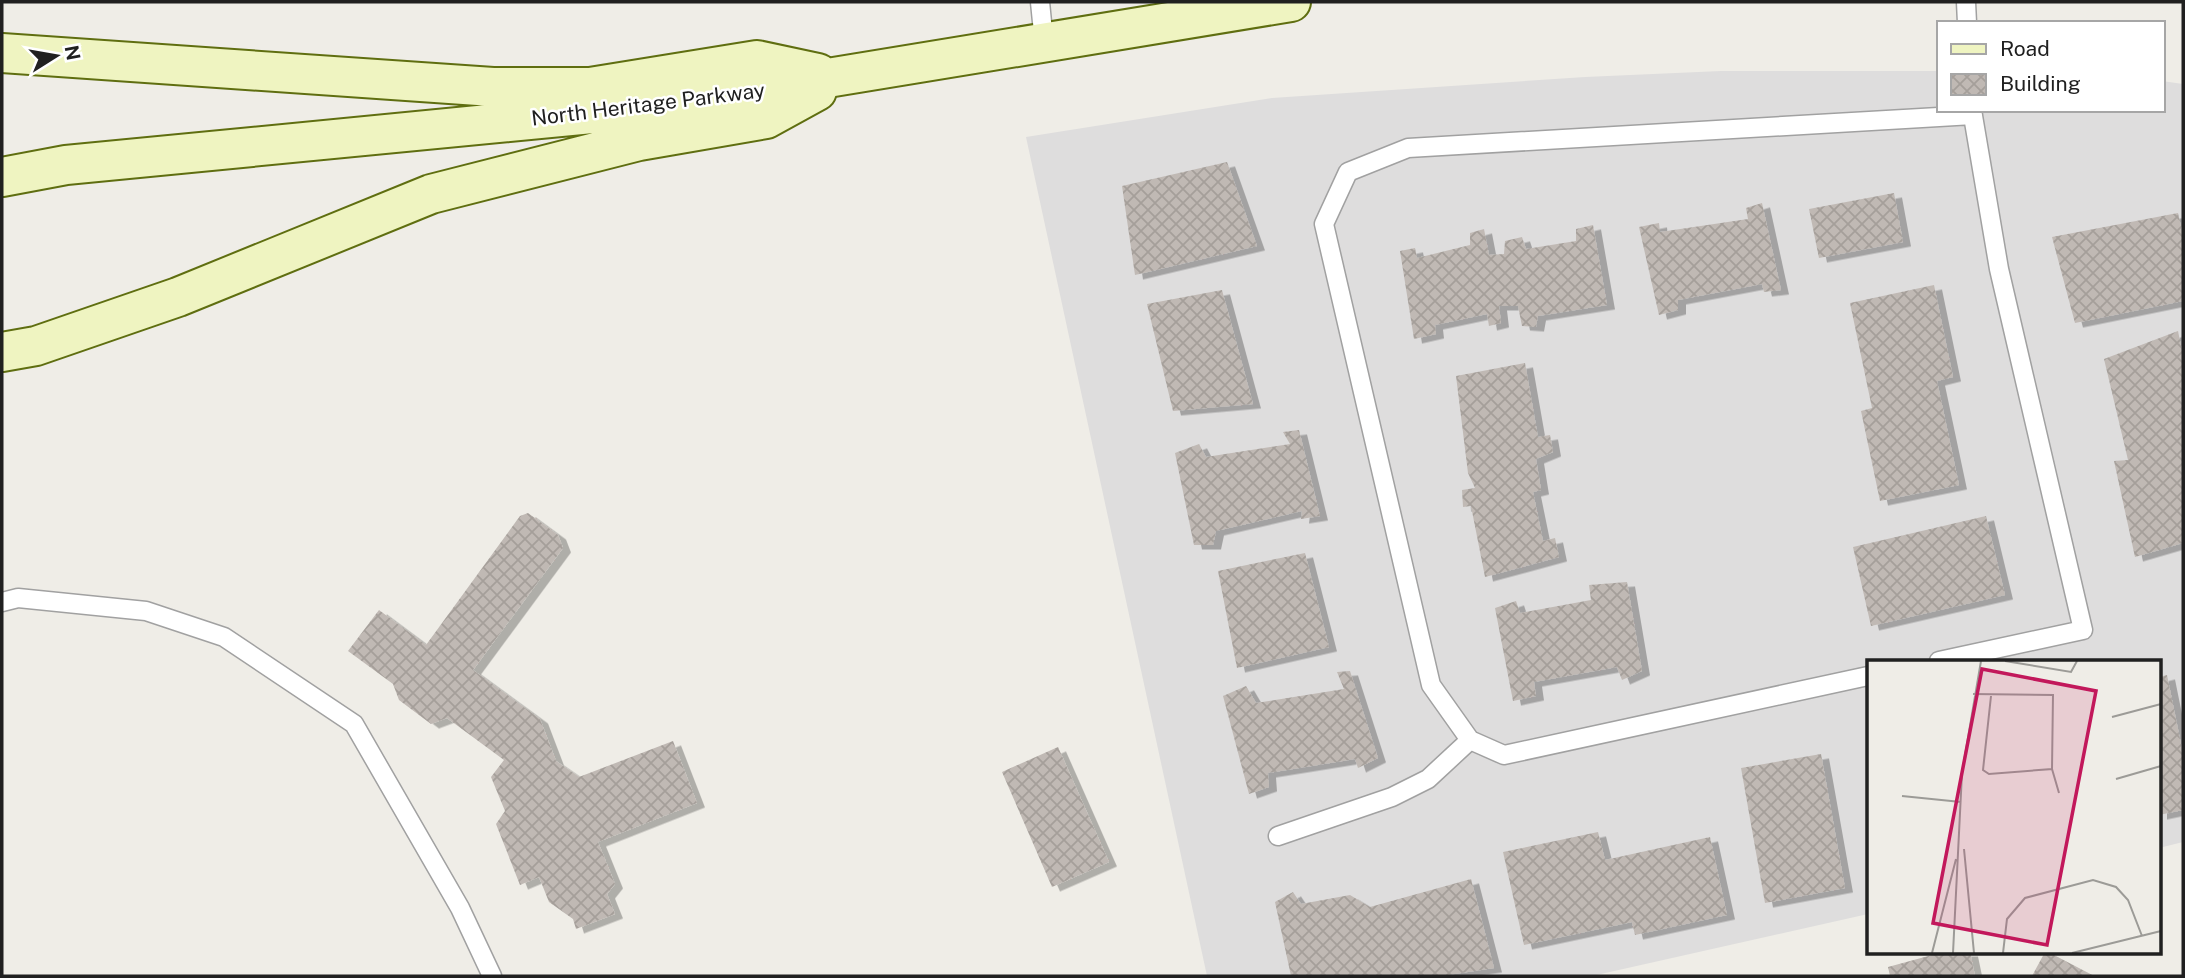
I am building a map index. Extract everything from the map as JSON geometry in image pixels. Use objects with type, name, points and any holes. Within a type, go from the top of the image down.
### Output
[{"type":"main road","name":"North Heritage Parkway","points":[[2,177],[66,165],[633,110],[841,78],[1291,2]]},
{"type":"main road","points":[[2,53],[493,87],[590,87],[757,60],[841,78]]},
{"type":"main road","points":[[2,352],[36,346],[178,298],[432,194],[639,141],[765,119],[841,78]]},
{"type":"lane","points":[[1040,2],[1044,42]]},
{"type":"lane","points":[[1966,2],[1967,21]]},
{"type":"lane","points":[[1867,676],[1504,755],[1470,740],[1431,685],[1324,223],[1349,172],[1408,148],[1972,113],[1999,269],[2083,630],[1944,660]]},
{"type":"lane","points":[[2,602],[18,598],[146,611],[224,636],[354,724],[460,908],[492,976]]},
{"type":"lane","points":[[1278,836],[1392,797],[1428,779],[1470,740]]},
{"type":"shaded area","points":[[1721,71],[1937,71],[1937,112],[2164,112],[2164,81],[2183,84],[2183,842],[2160,848],[2160,660],[1867,660],[1867,914],[1592,976],[1207,976],[1026,137],[1272,98],[1585,77]]},
{"type":"building","points":[[1227,162],[1257,246],[1135,275],[1122,186]]},
{"type":"building","points":[[1894,193],[1903,242],[1819,258],[1809,209]]},
{"type":"building","points":[[1762,203],[1781,290],[1764,292],[1762,284],[1678,300],[1678,310],[1659,315],[1639,227],[1659,223],[1660,232],[1748,219],[1746,208]]},
{"type":"building","points":[[2178,213],[2183,236],[2183,301],[2075,323],[2052,237]]},
{"type":"building","points":[[1593,225],[1607,305],[1538,316],[1536,327],[1522,326],[1518,306],[1499,306],[1501,323],[1489,326],[1487,314],[1435,325],[1436,334],[1414,339],[1400,251],[1415,248],[1417,258],[1470,245],[1470,233],[1484,229],[1489,255],[1504,254],[1505,241],[1522,237],[1526,249],[1576,241],[1576,229]]},
{"type":"building","points":[[1934,285],[1953,377],[1937,381],[1959,485],[1880,501],[1861,411],[1872,408],[1850,303]]},
{"type":"building","points":[[1222,290],[1253,404],[1173,411],[1147,304]]},
{"type":"building","points":[[2178,331],[2183,356],[2183,543],[2135,557],[2114,461],[2128,460],[2104,359]]},
{"type":"building","points":[[1525,363],[1538,437],[1550,435],[1553,452],[1536,459],[1541,490],[1533,492],[1543,541],[1555,538],[1559,557],[1485,577],[1471,506],[1463,507],[1462,490],[1475,488],[1468,473],[1456,376]]},
{"type":"building","points":[[1299,430],[1320,516],[1301,519],[1302,511],[1216,531],[1213,545],[1194,545],[1175,453],[1199,444],[1206,457],[1290,444],[1283,432]]},
{"type":"building","points":[[528,513],[558,535],[563,548],[473,670],[540,719],[556,761],[579,777],[673,741],[697,803],[598,842],[615,884],[607,894],[615,914],[576,929],[573,919],[549,902],[539,877],[520,885],[496,824],[505,811],[491,777],[504,760],[447,718],[431,724],[399,700],[393,684],[348,651],[379,610],[426,645],[520,516]]},
{"type":"building","points":[[1986,516],[2005,595],[1871,626],[1853,547]]},
{"type":"building","points":[[1305,553],[1329,647],[1237,668],[1218,571]]},
{"type":"building","points":[[1627,582],[1642,671],[1622,680],[1617,667],[1534,682],[1536,696],[1513,701],[1495,608],[1516,601],[1520,613],[1591,600],[1589,585]]},
{"type":"building","points":[[1350,671],[1378,758],[1358,768],[1355,759],[1268,773],[1269,787],[1249,794],[1223,696],[1246,686],[1256,703],[1344,689],[1337,672]]},
{"type":"building","points":[[2167,675],[2183,754],[2183,810],[2160,815],[2160,677]]},
{"type":"building","points":[[1058,747],[1109,862],[1052,887],[1002,772]]},
{"type":"building","points":[[1821,754],[1845,888],[1765,903],[1741,768]]},
{"type":"building","points":[[1598,832],[1605,860],[1710,837],[1727,915],[1635,935],[1632,922],[1524,945],[1503,852]]},
{"type":"building","points":[[1471,879],[1494,968],[1441,976],[1291,976],[1275,902],[1293,892],[1301,904],[1350,895],[1370,907]]},
{"type":"building","points":[[1936,954],[1970,954],[1975,976],[1890,976],[1888,967]]},
{"type":"building","points":[[2044,954],[2052,954],[2094,976],[2032,976]]}]
